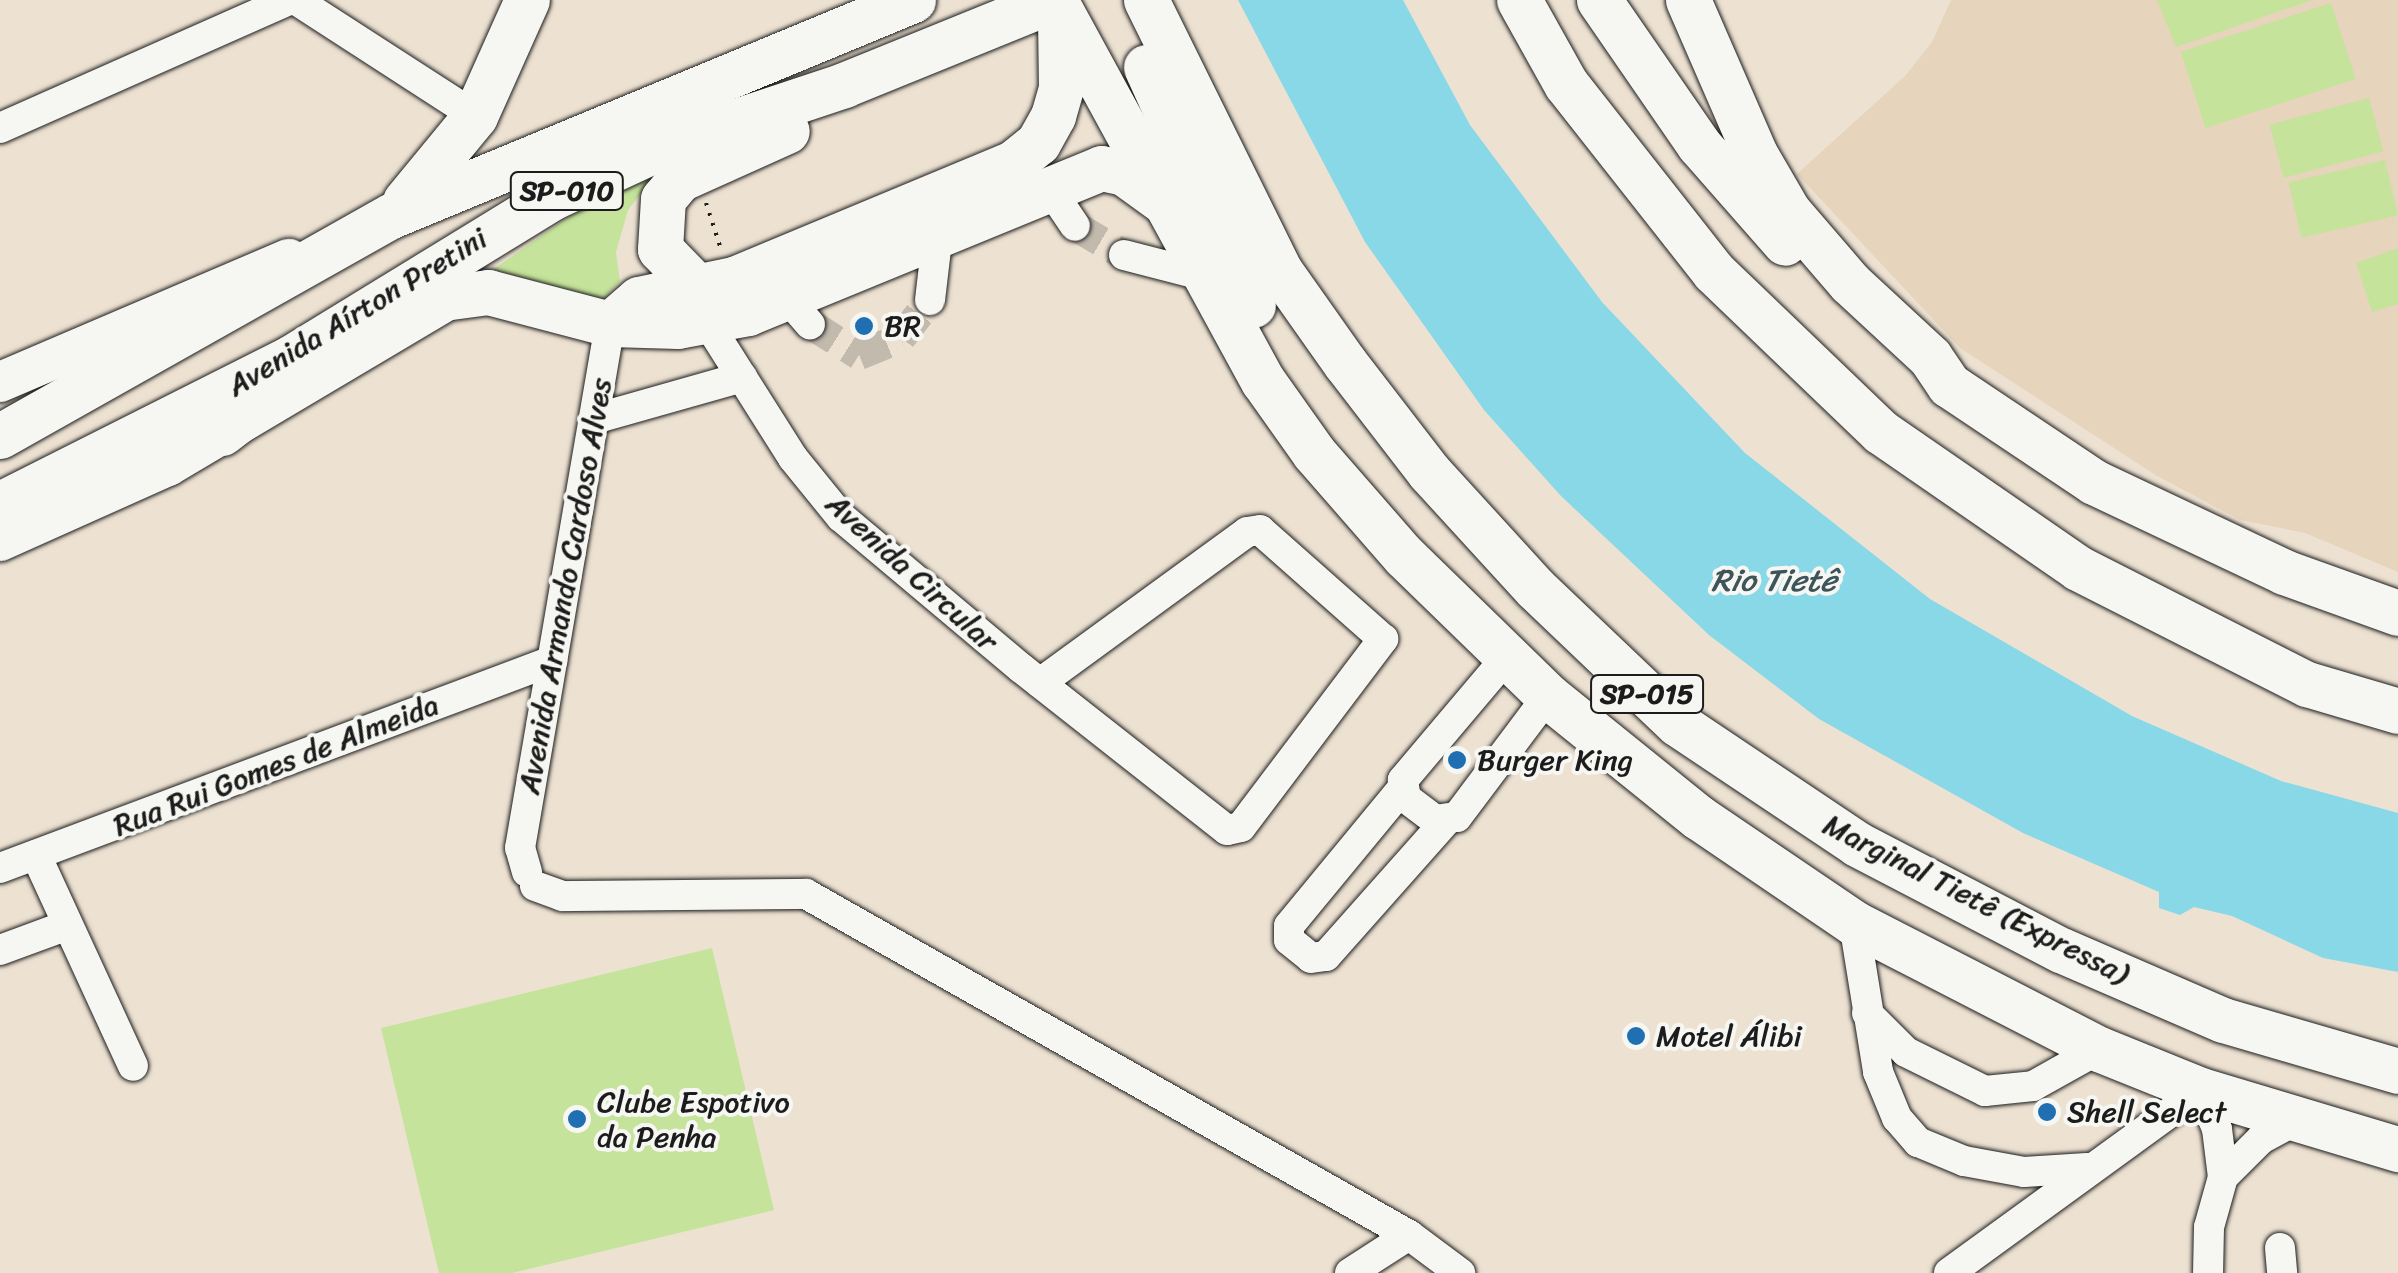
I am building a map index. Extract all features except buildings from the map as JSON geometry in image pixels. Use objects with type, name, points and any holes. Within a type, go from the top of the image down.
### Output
[{"type":"highway","points":[[390,216],[475,116],[526,0]]},
{"type":"highway","name":"Avenida Aírton Pretini","points":[[6,432],[390,216],[913,0]]},
{"type":"highway","points":[[1519,0],[1566,84],[1714,272],[1882,432],[2078,568],[2308,684],[2398,710]]},
{"type":"highway","points":[[1599,0],[1699,145],[1770,228],[1859,316],[1948,385],[2094,482],[2284,572],[2398,613]]},
{"type":"highway","points":[[1688,0],[1755,154],[1788,212],[1850,283],[1930,358],[1948,385]]},
{"type":"highway","points":[[1139,5],[1194,179],[1296,398],[1314,453]]},
{"type":"highway","name":"Marginal Tietê (Expressa)","points":[[1139,5],[1280,271],[1345,363],[1429,472],[1534,588],[1678,724],[1857,844],[2061,950],[2223,1020],[2398,1071]]},
{"type":"highway","points":[[1047,6],[1166,204],[1263,381],[1314,453],[1506,658],[1548,696],[1698,817],[1854,923],[2098,1048],[2201,1090],[2386,1140]]},
{"type":"highway","points":[[387,298],[406,303],[488,292],[610,324],[639,299],[710,290],[1013,163],[1038,143],[1062,88],[1047,6]]},
{"type":"highway","name":"Avenida Aírton Pretini","points":[[16,496],[313,344],[514,219],[668,144],[844,85],[1047,6]]},
{"type":"highway","points":[[844,85],[792,129],[696,172],[663,199],[658,221],[660,248],[710,290],[798,311],[1048,186],[1101,168],[1124,173],[1166,204]]},
{"type":"highway","points":[[222,433],[308,366],[313,344]]},
{"type":"main road","name":"Avenida Aírton Pretini","points":[[0,382],[233,278],[345,242]]},
{"type":"main road","name":"Avenida Aírton Pretini","points":[[0,540],[168,466],[456,295]]},
{"type":"street","points":[[0,128],[293,0],[475,116]]},
{"type":"street","points":[[1048,186],[1074,226]]},
{"type":"street","points":[[930,300],[936,240]]},
{"type":"street","points":[[1124,255],[1205,276]]},
{"type":"street","name":"Avenida Circular","points":[[710,290],[742,377],[841,517],[1031,676],[1227,830],[1236,830],[1383,639],[1260,530],[1248,532],[1031,676]]},
{"type":"street","name":"Avenida Armando Cardoso Alves","points":[[610,324],[552,662],[527,869],[562,896],[806,894],[1409,1235]]},
{"type":"street","points":[[594,419],[742,377]]},
{"type":"street","points":[[1446,821],[1326,956],[1310,958],[1289,940],[1289,926],[1506,658]]},
{"type":"street","name":"Rua Rui Gomes de Almeida","points":[[0,868],[552,662]]},
{"type":"street","points":[[1401,790],[1434,820],[1457,817],[1548,696]]},
{"type":"street","points":[[36,855],[77,955],[90,964],[133,1066]]},
{"type":"street","points":[[1854,923],[1878,1072],[1897,1118],[1918,1142],[1964,1161],[2024,1172],[2094,1166]]},
{"type":"street","points":[[0,950],[65,926]]},
{"type":"street","points":[[1867,1013],[1906,1052],[1985,1091],[2033,1086],[2098,1048]]},
{"type":"street","points":[[1949,1273],[2201,1090],[2217,1129],[2223,1176],[2209,1228],[2208,1273]]},
{"type":"street","points":[[2223,1176],[2261,1139],[2298,1119]]},
{"type":"street","points":[[1350,1273],[1409,1235],[1460,1273]]},
{"type":"path","points":[[696,172],[710,290]]},
{"type":"shaded area","points":[[1951,0],[2398,0],[2398,572],[2305,533],[2240,520],[2157,476],[1960,348],[1797,174],[1905,76],[1932,42]]},
{"type":"green space","points":[[2157,0],[2312,0],[2176,47]]},
{"type":"green space","points":[[2331,3],[2356,79],[2205,128],[2181,52]]},
{"type":"green space","points":[[2369,98],[2383,151],[2284,178],[2270,125]]},
{"type":"green space","points":[[2385,160],[2398,216],[2301,238],[2289,182]]},
{"type":"green space","points":[[661,168],[628,210],[616,252],[620,281],[594,309],[494,269],[574,213]]},
{"type":"green space","points":[[2398,248],[2398,304],[2372,312],[2356,263]]},
{"type":"green space","name":"Clube Espotivo da Penha","points":[[712,948],[774,1210],[512,1273],[439,1273],[381,1028]]},
{"type":"water","name":"Rio Tietê","points":[[1238,0],[1403,0],[1470,125],[1602,302],[1745,453],[1930,599],[2132,716],[2281,781],[2398,813],[2398,972],[2323,958],[2232,916],[2194,907],[2180,915],[2159,908],[2159,892],[2023,833],[1819,719],[1709,635],[1561,496],[1484,410],[1365,242]]},
{"type":"tunnel","points":[[1075,226],[1124,255]]},
{"type":"tunnel","points":[[810,324],[859,355],[901,338],[930,300]]},
{"type":"place","name":"BR","points":[[864,326]]},
{"type":"place","name":"Burger King","points":[[1457,760]]},
{"type":"place","name":"Motel Álibi","points":[[1636,1036]]},
{"type":"place","name":"Shell Select","points":[[2047,1112]]},
{"type":"place","name":"Clube Espotivo da Penha","points":[[577,1119]]}]
